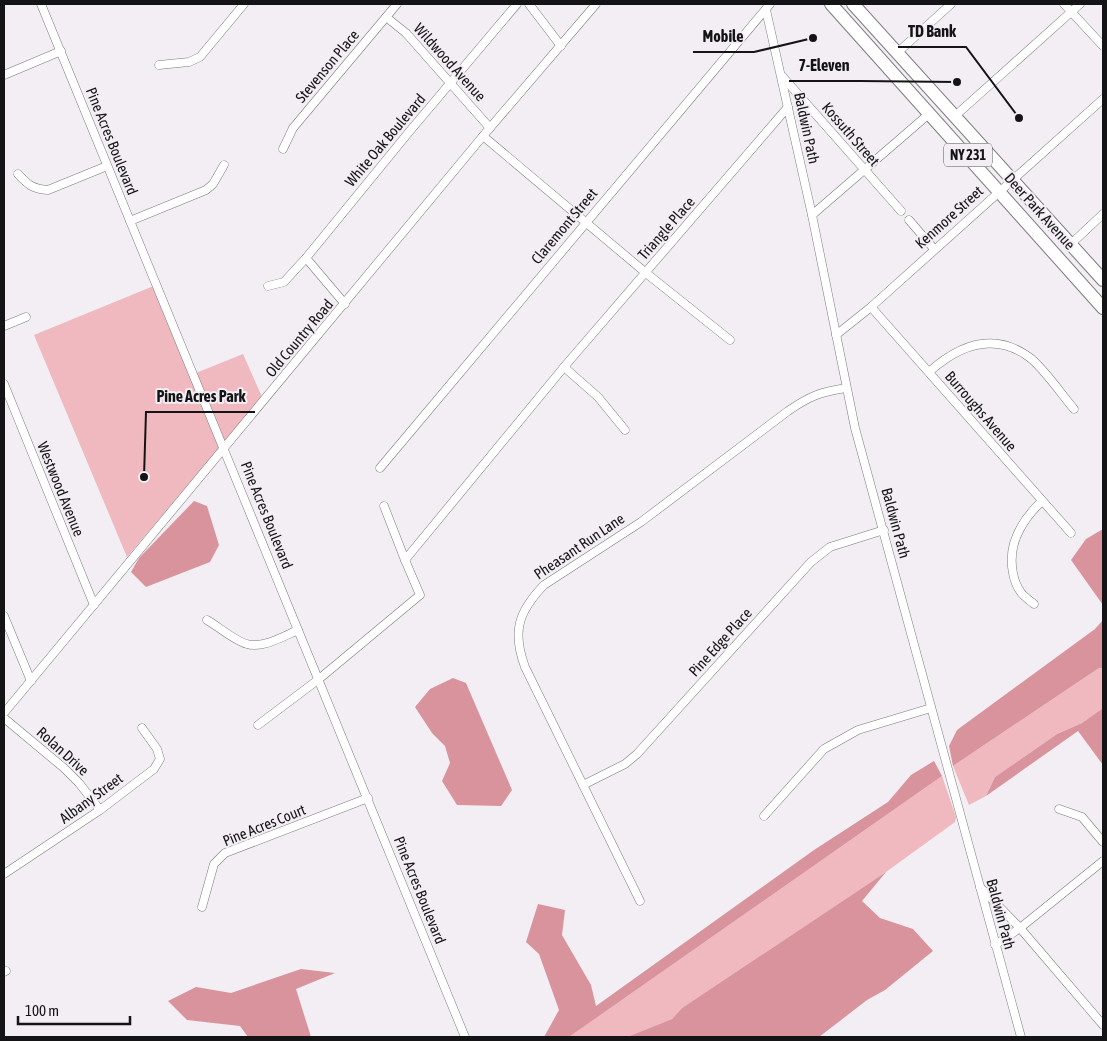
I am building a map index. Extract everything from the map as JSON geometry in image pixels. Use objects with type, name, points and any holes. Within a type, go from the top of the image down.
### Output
[{"type":"main road","name":"Deer Park Avenue","points":[[831,4],[1103,308]]},
{"type":"main road","name":"Deer Park Avenue","points":[[853,4],[1103,280]]},
{"type":"street","name":"Pine Acres Boulevard","points":[[42,4],[465,1037]]},
{"type":"street","points":[[159,65],[189,62],[200,56],[244,4]]},
{"type":"street","name":"Stevenson Place","points":[[283,149],[293,128],[397,4]]},
{"type":"street","name":"White Oak Boulevard","points":[[268,286],[284,282],[306,258],[517,4]]},
{"type":"street","points":[[529,4],[561,46]]},
{"type":"street","name":"Old Country Road","points":[[4,713],[483,136],[596,4]]},
{"type":"street","points":[[897,53],[950,4]]},
{"type":"street","points":[[1064,4],[1103,46]]},
{"type":"street","points":[[955,116],[1080,4]]},
{"type":"street","name":"Baldwin Path","points":[[768,7],[855,428],[1021,1037]]},
{"type":"street","name":"Claremont Street","points":[[380,468],[768,7]]},
{"type":"street","name":"Wildwood Avenue","points":[[386,17],[406,33],[490,128]]},
{"type":"street","points":[[4,75],[60,51]]},
{"type":"street","name":"Kossuth Street","points":[[781,75],[901,211]]},
{"type":"street","name":"Kenmore Street","points":[[836,335],[871,307],[1103,99]]},
{"type":"street","name":"Triangle Place","points":[[405,560],[564,367],[788,107]]},
{"type":"street","points":[[812,215],[930,113]]},
{"type":"street","points":[[483,136],[585,223],[730,340]]},
{"type":"street","points":[[130,221],[206,190],[213,184],[224,165]]},
{"type":"street","points":[[18,174],[28,186],[48,190],[107,166]]},
{"type":"street","points":[[1072,244],[1103,214]]},
{"type":"street","points":[[909,220],[934,249]]},
{"type":"street","points":[[306,258],[345,304]]},
{"type":"street","name":"Burroughs Avenue","points":[[871,307],[1071,533]]},
{"type":"street","points":[[4,326],[26,317]]},
{"type":"street","points":[[929,372],[954,352],[968,346],[984,343],[1001,345],[1016,349],[1030,357],[1074,409]]},
{"type":"street","points":[[564,367],[598,397],[625,430]]},
{"type":"street","name":"Westwood Avenue","points":[[4,384],[94,605]]},
{"type":"street","name":"Pheasant Run Lane","points":[[640,901],[525,667],[519,650],[517,634],[531,598],[544,584],[641,522],[808,398],[822,392],[846,388]]},
{"type":"street","points":[[1034,604],[1020,591],[1014,580],[1010,560],[1013,544],[1020,528],[1029,514],[1042,501]]},
{"type":"street","points":[[258,725],[318,679],[420,595],[384,506]]},
{"type":"street","name":"Pine Edge Place","points":[[583,785],[625,764],[637,754],[811,562],[830,547],[884,530]]},
{"type":"street","points":[[4,616],[31,681]]},
{"type":"street","points":[[207,620],[248,645],[260,644],[298,630]]},
{"type":"street","points":[[764,816],[824,749],[858,730],[931,708]]},
{"type":"street","name":"Rolan Drive","points":[[4,718],[80,783],[100,810]]},
{"type":"street","name":"Albany Street","points":[[4,874],[100,810],[154,769],[160,759],[157,749],[142,728]]},
{"type":"street","name":"Pine Acres Court","points":[[202,907],[214,864],[225,853],[368,798]]},
{"type":"street","points":[[1059,809],[1082,817],[1103,842]]},
{"type":"street","points":[[995,945],[1020,928],[1103,861]]},
{"type":"street","points":[[979,885],[1020,928],[1103,1025]]},
{"type":"shaded area","points":[[156,285],[191,375],[243,354],[262,397],[127,557],[34,335]]},
{"type":"shaded area","points":[[194,501],[207,506],[219,545],[210,562],[146,587],[131,572],[139,558]]},
{"type":"shaded area","points":[[1103,529],[1103,605],[1071,560],[1086,539]]},
{"type":"shaded area","points":[[1103,620],[1103,668],[1099,668],[953,766],[949,746],[957,730],[1095,629]]},
{"type":"shaded area","points":[[1103,667],[1103,708],[1082,723],[1057,734],[995,777],[986,796],[969,805],[953,766]]},
{"type":"shaded area","points":[[453,678],[466,683],[512,790],[501,806],[457,805],[442,781],[450,763],[445,746],[432,733],[415,707],[430,689]]},
{"type":"shaded area","points":[[1103,708],[1103,765],[1078,731],[986,796],[995,777],[1057,734],[1082,723]]},
{"type":"shaded area","points":[[934,761],[942,776],[569,1037],[544,1037],[559,1010],[539,954],[526,942],[538,904],[565,910],[562,935],[591,985],[596,1006],[814,850],[888,802],[911,775]]},
{"type":"shaded area","points":[[942,776],[956,817],[955,822],[886,872],[682,1008],[672,1019],[627,1037],[569,1037]]},
{"type":"shaded area","points":[[886,872],[862,901],[880,918],[913,929],[933,951],[885,990],[867,1000],[819,1037],[627,1037],[672,1019],[682,1008]]},
{"type":"shaded area","points":[[301,969],[335,973],[296,989],[311,1037],[248,1037],[240,1026],[187,1020],[168,1001],[196,987],[231,993]]},
{"type":"place","name":"Mobile","points":[[813,38]]},
{"type":"place","name":"7-Eleven","points":[[957,82]]},
{"type":"place","name":"TD Bank","points":[[1019,118]]},
{"type":"place","name":"Pine Acres Park","points":[[144,477]]}]
